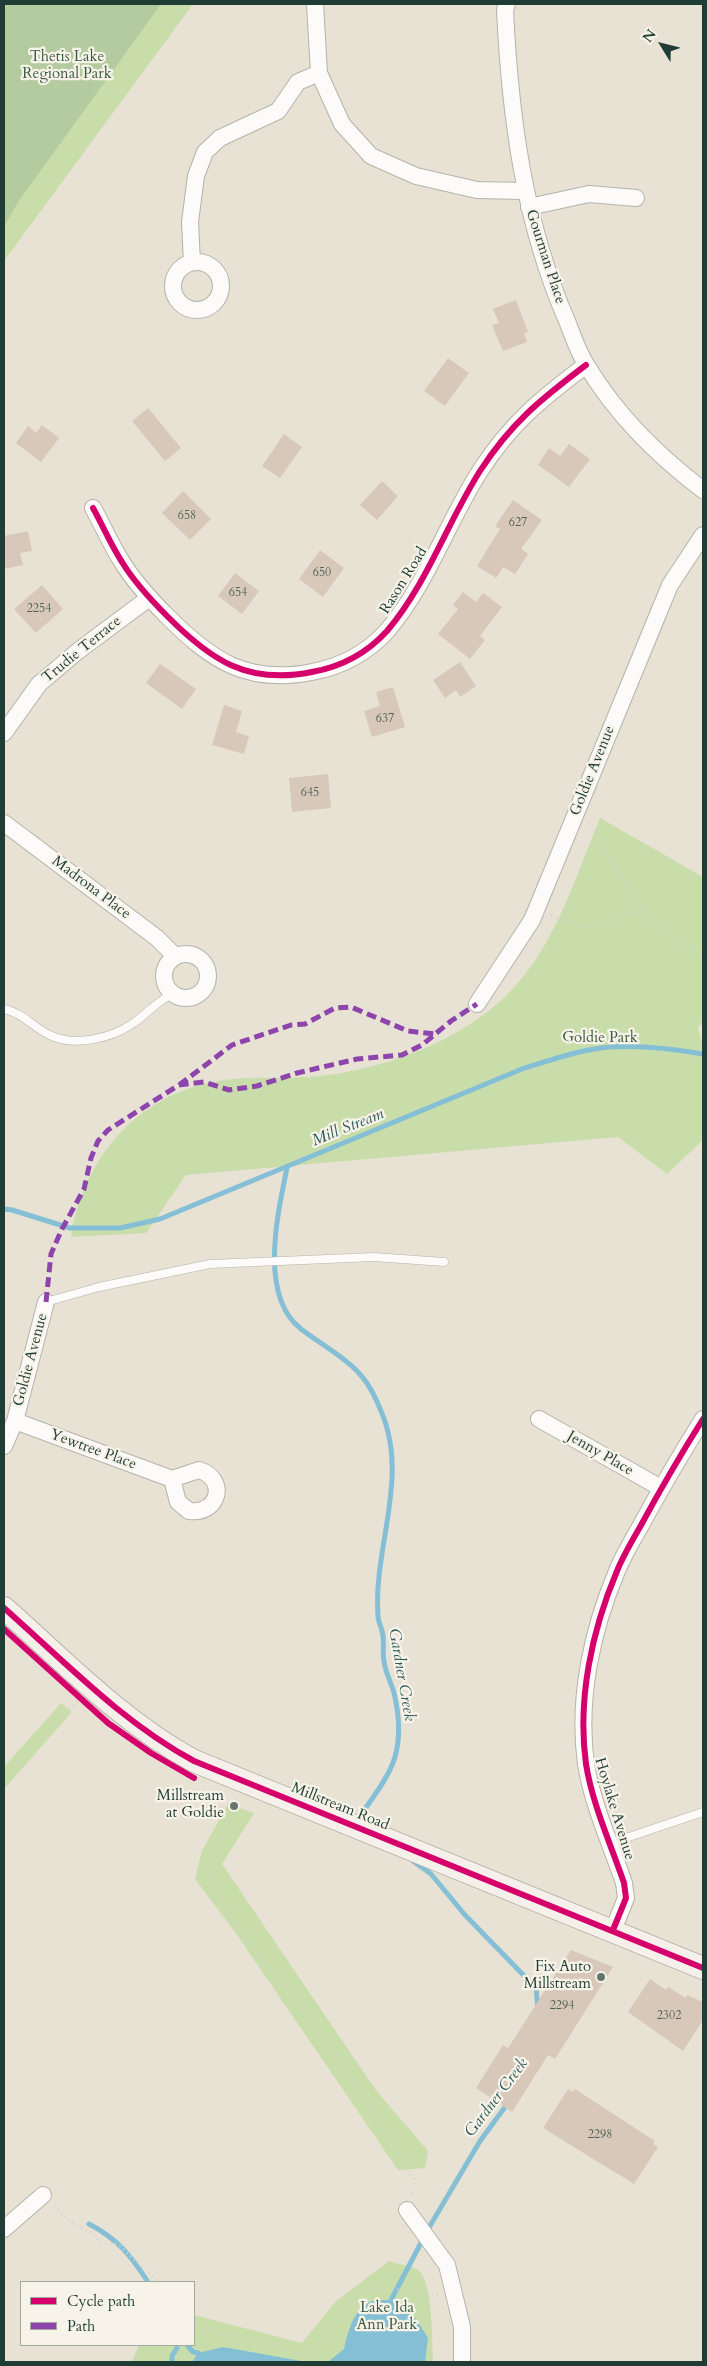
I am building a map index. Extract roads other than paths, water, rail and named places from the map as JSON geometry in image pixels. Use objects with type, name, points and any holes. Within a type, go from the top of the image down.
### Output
[{"type":"main road","name":"Millstream Road","points":[[4,1608],[82,1696],[120,1712],[163,1744],[194,1761],[703,1968]]},
{"type":"street","points":[[315,4],[319,73],[342,124],[371,156],[416,176],[477,190],[524,191]]},
{"type":"street","name":"Gourman Place","points":[[507,4],[505,10],[508,78],[524,191],[551,284],[586,365],[616,407],[641,435],[703,490]]},
{"type":"street","points":[[192,262],[190,222],[196,176],[205,152],[220,138],[278,111],[298,82],[319,73]]},
{"type":"street","points":[[529,208],[588,194],[636,198]]},
{"type":"street","name":"Rason Road","points":[[93,508],[122,563],[148,598],[192,641],[215,658],[249,671],[272,675],[296,675],[336,666],[354,658],[385,633],[402,613],[479,473],[496,448],[538,401],[586,365]]},
{"type":"street","name":"Goldie Avenue","points":[[477,1004],[532,920],[670,585],[703,535]]},
{"type":"street","name":"Trudie Terrace","points":[[4,733],[39,684],[78,651],[148,598]]},
{"type":"street","name":"Madrona Place","points":[[4,823],[157,938],[175,956]]},
{"type":"street","points":[[186,953],[196,956],[204,962],[209,973],[208,984],[202,993],[193,998],[182,998],[172,994],[165,985],[164,974],[167,964],[175,956],[186,953]]},
{"type":"street","name":"Goldie Avenue","points":[[4,1446],[15,1420],[46,1302]]},
{"type":"street","name":"Jenny Place","points":[[539,1419],[661,1488]]},
{"type":"street","name":"Hoylake Avenue","points":[[613,1930],[626,1898],[624,1883],[586,1766],[583,1710],[594,1635],[617,1570],[661,1488],[698,1441],[703,1419]]},
{"type":"street","name":"Yewtree Place","points":[[15,1420],[172,1479]]},
{"type":"street","points":[[4,2229],[43,2195]]},
{"type":"street","points":[[407,2210],[447,2265],[462,2327],[462,2362]]},
{"type":"lane","points":[[4,1009],[19,1014],[52,1036],[65,1040],[93,1039],[123,1030],[162,998],[172,994]]},
{"type":"lane","points":[[46,1302],[99,1287],[210,1264],[374,1257],[444,1262]]},
{"type":"lane","points":[[611,1843],[703,1812]]},
{"type":"water","points":[[374,2300],[391,2300],[416,2319],[428,2338],[425,2362],[328,2362],[344,2349],[350,2327],[357,2314]]},
{"type":"water","points":[[223,2347],[307,2362],[192,2362],[198,2353]]},
{"type":"waterway","name":"Mill Stream","points":[[4,1209],[70,1228],[120,1228],[160,1219],[522,1069],[577,1052],[600,1048],[634,1047],[703,1054]]},
{"type":"waterway","name":"Gardner Creek","points":[[287,1168],[279,1207],[274,1253],[275,1275],[279,1296],[288,1314],[301,1329],[342,1358],[366,1381],[381,1411],[389,1436],[392,1462],[388,1513],[380,1564],[378,1620],[383,1635],[383,1657],[397,1709],[398,1741],[395,1757],[388,1774],[356,1822]]},
{"type":"waterway","name":"Gardner Creek","points":[[413,1861],[431,1874],[465,1915],[536,1988],[538,2009]]},
{"type":"waterway","name":"Gardner Creek","points":[[427,2231],[480,2141],[508,2103]]},
{"type":"waterway","points":[[89,2224],[116,2242],[136,2264],[147,2281]]},
{"type":"waterway","name":"Gardner Creek","points":[[391,2300],[423,2239]]},
{"type":"waterway","points":[[172,2362],[172,2356],[178,2346]]},
{"type":"waterway","points":[[188,2346],[193,2352],[198,2353]]},
{"type":"place","name":"Millstream at Goldie","points":[[234,1806]]},
{"type":"place","name":"Fix Auto Millstream","points":[[601,1977]]},
{"type":"park label","name":"Thetis Lake Regional Park","points":[[67,66]]},
{"type":"park label","name":"Goldie Park","points":[[600,1039]]},
{"type":"park label","name":"Lake Ida Ann Park","points":[[387,2318]]}]
